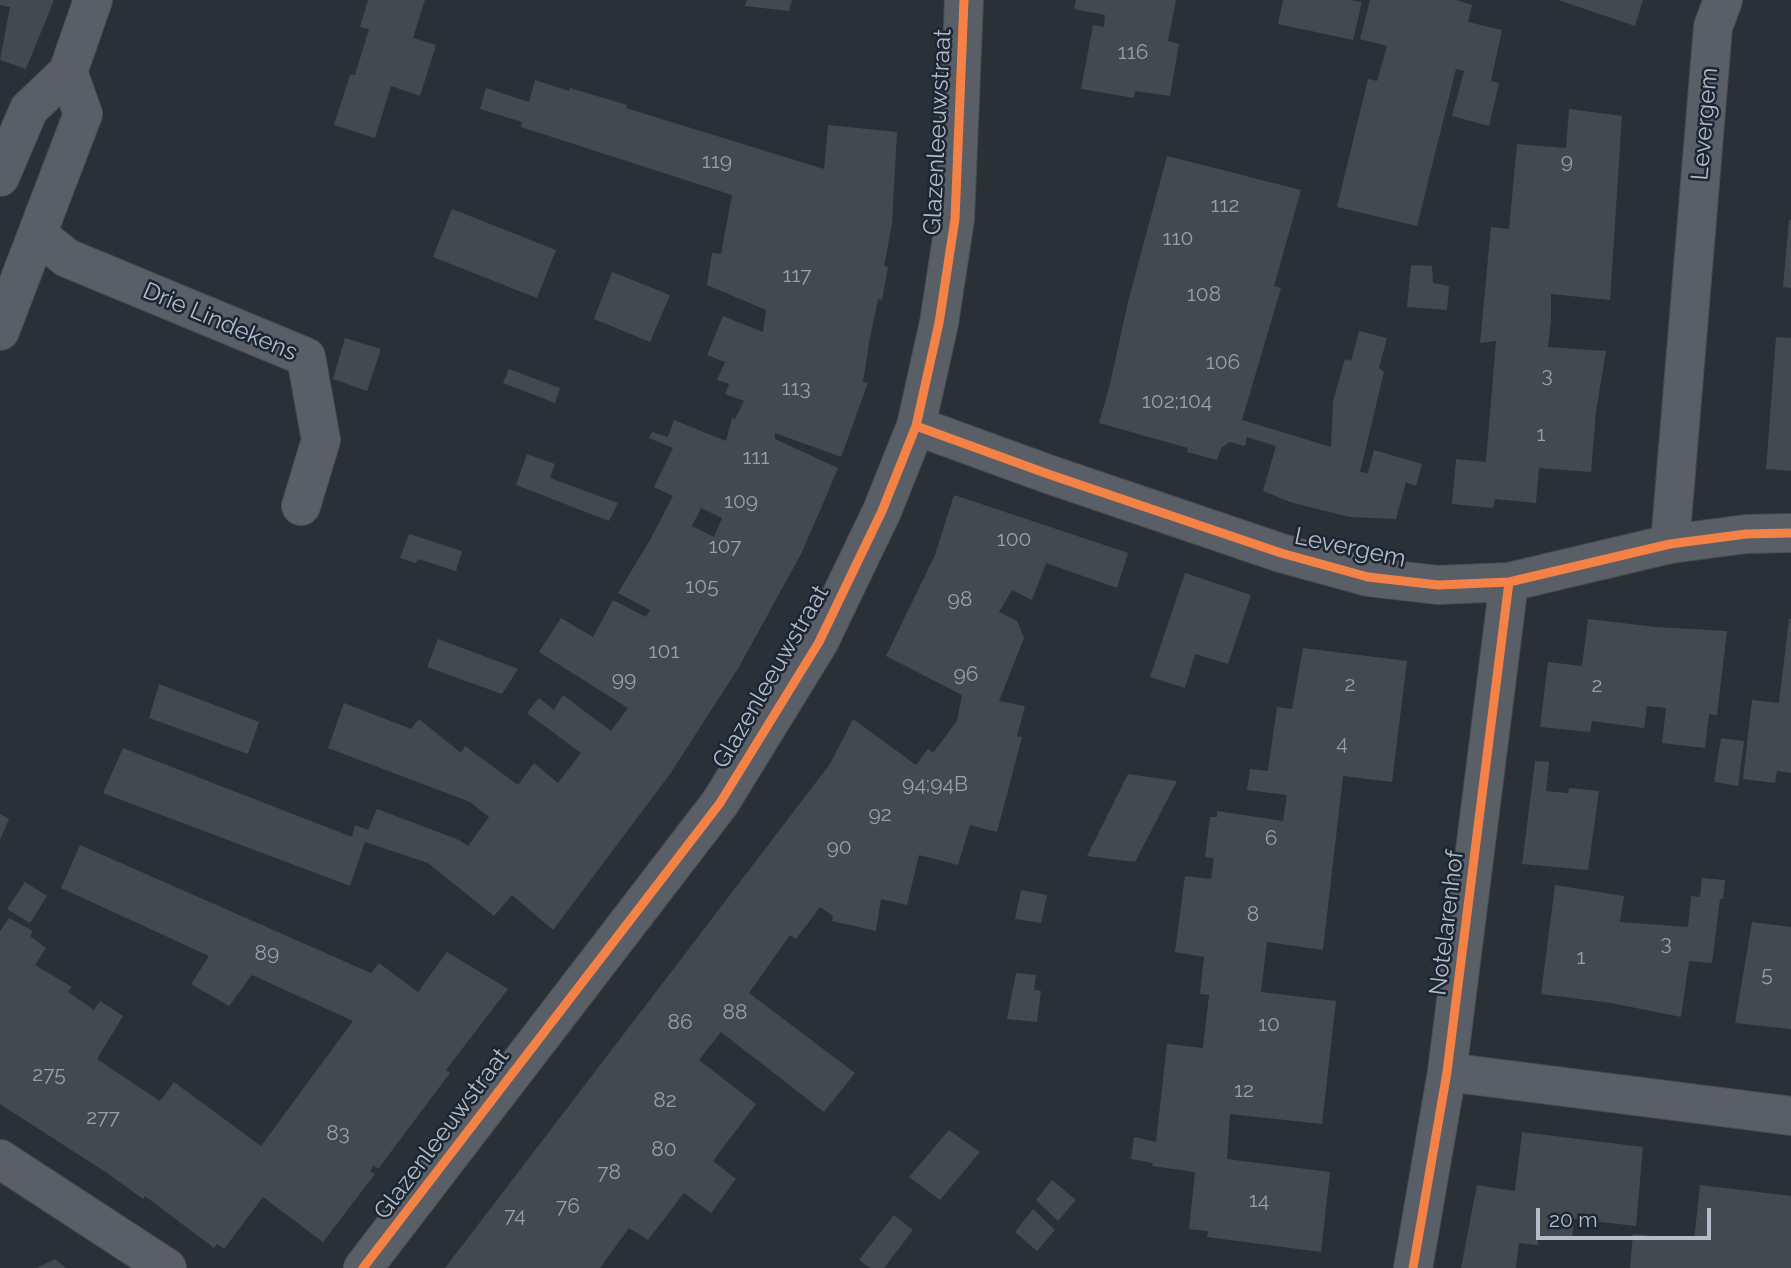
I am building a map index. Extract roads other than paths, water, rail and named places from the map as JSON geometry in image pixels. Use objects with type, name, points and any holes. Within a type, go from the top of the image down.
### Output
[{"type":"street","points":[[0,177],[29,109],[68,72],[93,0]]},
{"type":"street","name":"Glazenleeuwstraat","points":[[363,1268],[720,803],[819,642],[882,511],[916,426],[939,323],[955,219],[964,0]]},
{"type":"street","name":"Levergem","points":[[1670,544],[1713,27],[1723,0]]},
{"type":"street","points":[[0,331],[83,114],[68,72]]},
{"type":"street","name":"Drie Lindekens","points":[[38,235],[67,258],[306,357],[321,440],[301,506]]},
{"type":"street","name":"Levergem","points":[[916,426],[1280,553],[1368,577],[1438,585],[1510,582],[1670,544],[1746,534],[1791,533]]},
{"type":"street","name":"Notelarenhof","points":[[1413,1268],[1447,1072],[1510,582]]},
{"type":"street","points":[[1447,1072],[1791,1115]]},
{"type":"street","points":[[0,1159],[167,1268]]}]
